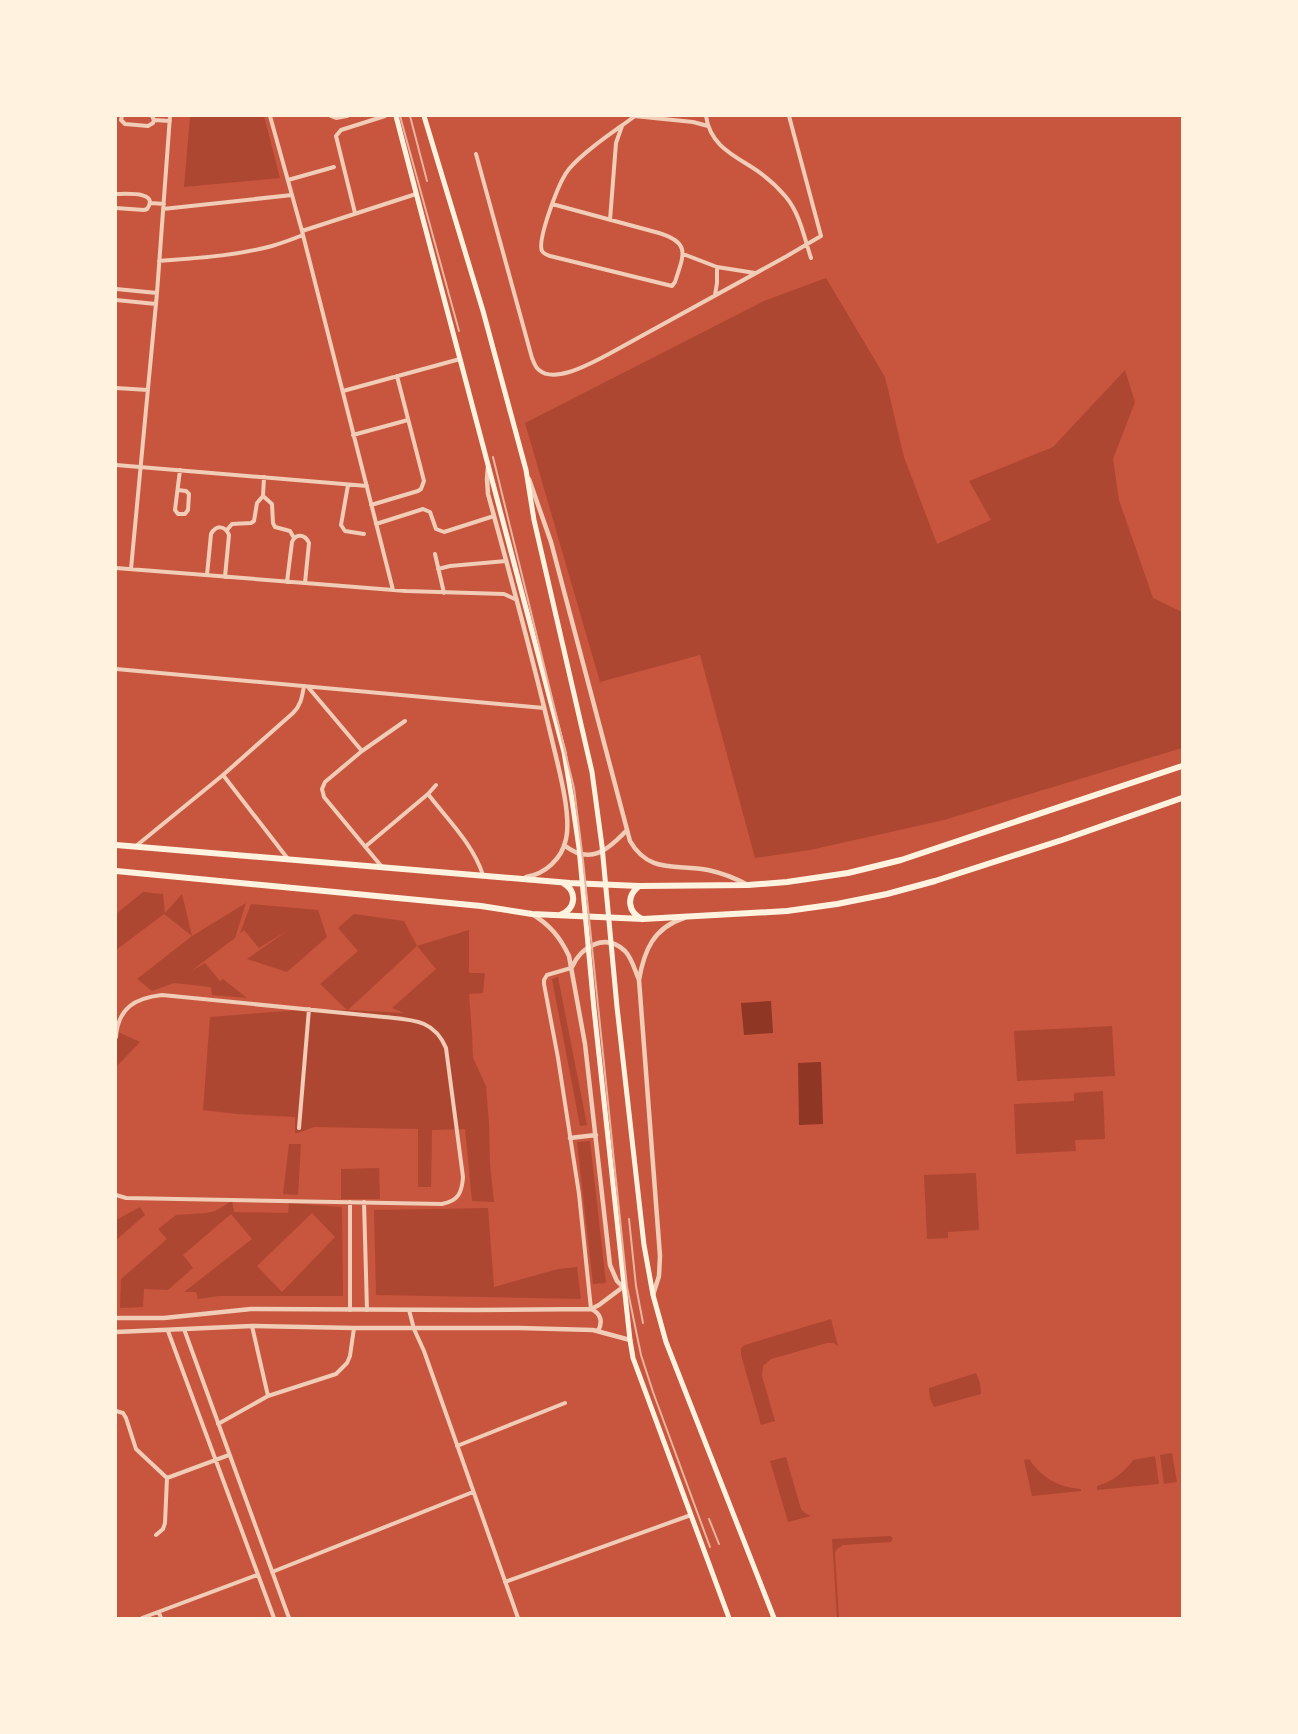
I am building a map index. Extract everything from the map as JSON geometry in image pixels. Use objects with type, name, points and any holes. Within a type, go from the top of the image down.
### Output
[{"type":"highway","points":[[116,845],[559,882],[639,886],[748,885],[818,878],[901,860],[1182,766]]},
{"type":"highway","points":[[116,872],[481,906],[532,914],[643,919],[688,917],[812,908],[887,894],[1062,840],[1182,798]]},
{"type":"highway","points":[[559,882],[567,885],[573,896],[570,909],[559,915]]},
{"type":"highway","points":[[639,886],[633,892],[630,904],[633,912],[643,919]]},
{"type":"main road","points":[[396,116],[564,752],[577,836],[623,1287],[633,1358],[729,1618]]},
{"type":"main road","points":[[424,116],[483,311],[526,470],[534,520],[587,747],[600,822],[617,1007],[644,1245],[653,1295],[669,1351],[774,1618]]},
{"type":"street","points":[[122,116],[122,123],[127,125],[152,126],[153,118],[170,121]]},
{"type":"street","points":[[131,569],[156,304],[170,116]]},
{"type":"street","points":[[270,116],[393,590]]},
{"type":"street","points":[[331,116],[336,118],[347,116]]},
{"type":"street","points":[[355,213],[336,136],[341,130],[385,116]]},
{"type":"street","points":[[552,204],[668,236],[680,245],[683,254],[672,286],[550,256],[544,254],[541,247],[552,204],[557,190],[569,169],[634,116],[693,122],[708,126]]},
{"type":"street","points":[[706,116],[713,138],[722,148],[761,174],[786,196],[798,217],[811,258]]},
{"type":"street","points":[[476,154],[529,350],[536,368],[555,375],[585,366],[821,236],[789,116]]},
{"type":"street","points":[[610,220],[616,143],[622,125]]},
{"type":"street","points":[[288,180],[334,167]]},
{"type":"street","points":[[116,194],[145,195],[151,203],[163,206],[292,195]]},
{"type":"street","points":[[159,261],[241,252],[272,246],[355,213],[416,194]]},
{"type":"street","points":[[116,208],[144,210],[150,207],[151,203]]},
{"type":"street","points":[[683,254],[717,267],[757,273]]},
{"type":"street","points":[[714,296],[717,267]]},
{"type":"street","points":[[116,289],[157,292]]},
{"type":"street","points":[[116,300],[156,304]]},
{"type":"street","points":[[342,391],[460,359]]},
{"type":"street","points":[[371,505],[418,491],[424,481],[397,376]]},
{"type":"street","points":[[116,388],[147,390]]},
{"type":"street","points":[[354,435],[408,420]]},
{"type":"street","points":[[489,464],[487,486],[544,708],[565,800],[567,831],[564,845],[556,860],[544,870],[530,877],[514,878]]},
{"type":"street","points":[[116,465],[367,486]]},
{"type":"street","points":[[178,490],[189,494],[188,510],[185,514],[178,514],[175,510],[180,470]]},
{"type":"street","points":[[526,470],[552,542],[627,830],[635,850],[650,862],[668,867],[710,870],[748,885]]},
{"type":"street","points":[[227,530],[232,524],[254,521],[257,503],[263,496],[264,477]]},
{"type":"street","points":[[348,484],[341,525],[345,531],[364,534]]},
{"type":"street","points":[[263,496],[272,504],[275,527],[290,531],[294,538]]},
{"type":"street","points":[[376,524],[423,509],[430,513],[436,529],[444,532],[494,516]]},
{"type":"street","points":[[207,575],[211,534],[214,529],[223,527],[229,535],[225,577]]},
{"type":"street","points":[[287,582],[291,542],[294,538],[303,536],[309,543],[305,583]]},
{"type":"street","points":[[435,554],[444,593]]},
{"type":"street","points":[[438,568],[506,561]]},
{"type":"street","points":[[116,568],[393,590],[504,594],[517,600]]},
{"type":"street","points":[[116,669],[544,708]]},
{"type":"street","points":[[306,686],[362,751]]},
{"type":"street","points":[[136,846],[223,775],[298,707],[306,686]]},
{"type":"street","points":[[383,867],[324,797],[322,789],[325,782],[362,751],[405,721]]},
{"type":"street","points":[[223,775],[288,859]]},
{"type":"street","points":[[366,846],[436,785]]},
{"type":"street","points":[[428,794],[471,849],[478,860],[483,876]]},
{"type":"street","points":[[564,845],[576,853],[596,854],[608,849],[627,830]]},
{"type":"street","points":[[116,1318],[164,1318],[251,1310],[591,1309],[623,1287],[617,1281],[610,1265],[585,1044],[572,968],[569,956],[559,937],[544,921],[532,914]]},
{"type":"street","points":[[653,1295],[659,1276],[660,1256],[639,980],[643,960],[654,939],[665,927],[688,917]]},
{"type":"street","points":[[572,968],[576,958],[584,949],[595,944],[608,943],[624,950],[639,980]]},
{"type":"street","points":[[572,968],[550,973],[544,980],[583,1216],[591,1309]]},
{"type":"street","points":[[116,1037],[119,1020],[129,1005],[150,996],[162,995],[415,1020],[425,1023],[442,1038],[446,1048],[463,1177],[460,1194],[456,1199],[442,1204],[126,1198],[116,1195]]},
{"type":"street","points":[[299,1128],[309,1009]]},
{"type":"street","points":[[570,1138],[596,1135]]},
{"type":"street","points":[[350,1202],[350,1310]]},
{"type":"street","points":[[364,1202],[366,1310]]},
{"type":"street","points":[[591,1309],[597,1312],[600,1318],[601,1325],[598,1331]]},
{"type":"street","points":[[410,1310],[414,1329],[424,1351],[518,1618]]},
{"type":"street","points":[[116,1332],[252,1326],[519,1328],[582,1329],[630,1340]]},
{"type":"street","points":[[252,1326],[268,1396]]},
{"type":"street","points":[[218,1424],[268,1396],[342,1370],[350,1356],[354,1328]]},
{"type":"street","points":[[184,1329],[289,1618]]},
{"type":"street","points":[[168,1331],[274,1618]]},
{"type":"street","points":[[457,1446],[564,1403]]},
{"type":"street","points":[[116,1411],[123,1413],[126,1418],[136,1449],[167,1478],[165,1522],[163,1529],[156,1535]]},
{"type":"street","points":[[167,1478],[229,1455]]},
{"type":"street","points":[[272,1572],[473,1492]]},
{"type":"street","points":[[505,1582],[691,1515]]},
{"type":"street","points":[[142,1618],[257,1575]]},
{"type":"street","points":[[159,1613],[161,1618]]},
{"type":"shaded area","points":[[190,116],[264,116],[280,178],[184,187]]},
{"type":"shaded area","points":[[826,278],[885,377],[904,457],[937,544],[991,520],[969,481],[1053,447],[1125,370],[1135,402],[1113,459],[1119,500],[1153,598],[1182,612],[1182,748],[944,820],[810,850],[755,858],[700,655],[600,682],[525,423],[764,301]]},
{"type":"shaded area","points":[[143,892],[163,894],[165,913],[182,894],[192,936],[164,914],[116,950],[116,914]]},
{"type":"shaded area","points":[[246,903],[235,938],[191,971],[205,963],[220,981],[223,979],[247,998],[212,995],[211,987],[174,983],[152,991],[137,979],[192,936]]},
{"type":"shaded area","points":[[251,904],[318,910],[327,937],[287,972],[247,959],[290,929],[259,948],[244,930],[240,933]]},
{"type":"shaded area","points":[[354,914],[404,921],[417,946],[469,930],[469,973],[485,973],[483,993],[469,994],[473,1058],[486,1086],[494,1202],[472,1201],[465,1129],[432,1130],[431,1187],[418,1187],[418,1129],[314,1127],[295,1133],[295,1117],[203,1110],[210,1017],[311,1009],[347,1010],[320,984],[358,951],[338,928]],"holes":[[[417,946],[436,969],[392,1008],[404,1013],[348,1010]]]},
{"type":"shaded area","points":[[558,977],[587,1125],[580,1126],[552,979]]},
{"type":"shaded area","points":[[771,1001],[773,1033],[744,1035],[741,1003]]},
{"type":"shaded area","points":[[1112,1026],[1115,1076],[1017,1081],[1014,1031]]},
{"type":"shaded area","points":[[116,1031],[140,1042],[117,1066],[116,1066]]},
{"type":"shaded area","points":[[821,1062],[823,1124],[799,1125],[798,1063]]},
{"type":"shaded area","points":[[1103,1091],[1105,1139],[1075,1140],[1076,1151],[1016,1154],[1014,1104],[1074,1101],[1074,1093]]},
{"type":"shaded area","points":[[590,1141],[606,1283],[593,1284],[577,1142]]},
{"type":"shaded area","points":[[289,1144],[301,1144],[298,1195],[283,1194]]},
{"type":"shaded area","points":[[379,1168],[380,1199],[341,1199],[341,1169]]},
{"type":"shaded area","points":[[976,1173],[979,1230],[948,1232],[948,1238],[927,1239],[924,1175]]},
{"type":"shaded area","points":[[232,1201],[234,1212],[288,1213],[289,1203],[342,1207],[343,1296],[219,1296],[198,1299],[196,1292],[184,1292],[252,1239],[231,1214],[183,1255],[193,1268],[168,1290],[144,1289],[143,1307],[120,1308],[121,1279],[167,1239],[158,1229],[176,1215],[215,1211]],"holes":[[[312,1213],[335,1237],[282,1292],[257,1266]]]},
{"type":"shaded area","points":[[140,1207],[145,1215],[116,1240],[116,1220]]},
{"type":"shaded area","points":[[488,1208],[494,1287],[558,1269],[577,1267],[581,1299],[376,1295],[374,1210]]},
{"type":"shaded area","points":[[831,1319],[838,1346],[827,1343],[771,1359],[763,1366],[762,1376],[775,1421],[761,1425],[741,1348]]},
{"type":"shaded area","points":[[976,1373],[981,1394],[934,1407],[929,1388]]},
{"type":"shaded area","points":[[1172,1453],[1177,1482],[1164,1484],[1160,1455]]},
{"type":"shaded area","points":[[1155,1456],[1159,1484],[1097,1490],[1097,1486],[1118,1476],[1133,1460]]},
{"type":"shaded area","points":[[786,1457],[801,1509],[811,1516],[788,1522],[770,1461]]},
{"type":"shaded area","points":[[1029,1459],[1051,1480],[1058,1484],[1081,1489],[1081,1491],[1032,1496],[1024,1460]]},
{"type":"shaded area","points":[[890,1536],[893,1538],[891,1542],[843,1545],[837,1549],[835,1553],[839,1618],[837,1618],[832,1539]]},
{"type":"railway","points":[[400,116],[459,331]]},
{"type":"railway","points":[[410,116],[427,181]]},
{"type":"railway","points":[[493,457],[574,788],[627,1287],[641,1355],[710,1547]]},
{"type":"railway","points":[[629,1219],[636,1286],[643,1323]]},
{"type":"railway","points":[[709,1519],[719,1544]]}]
